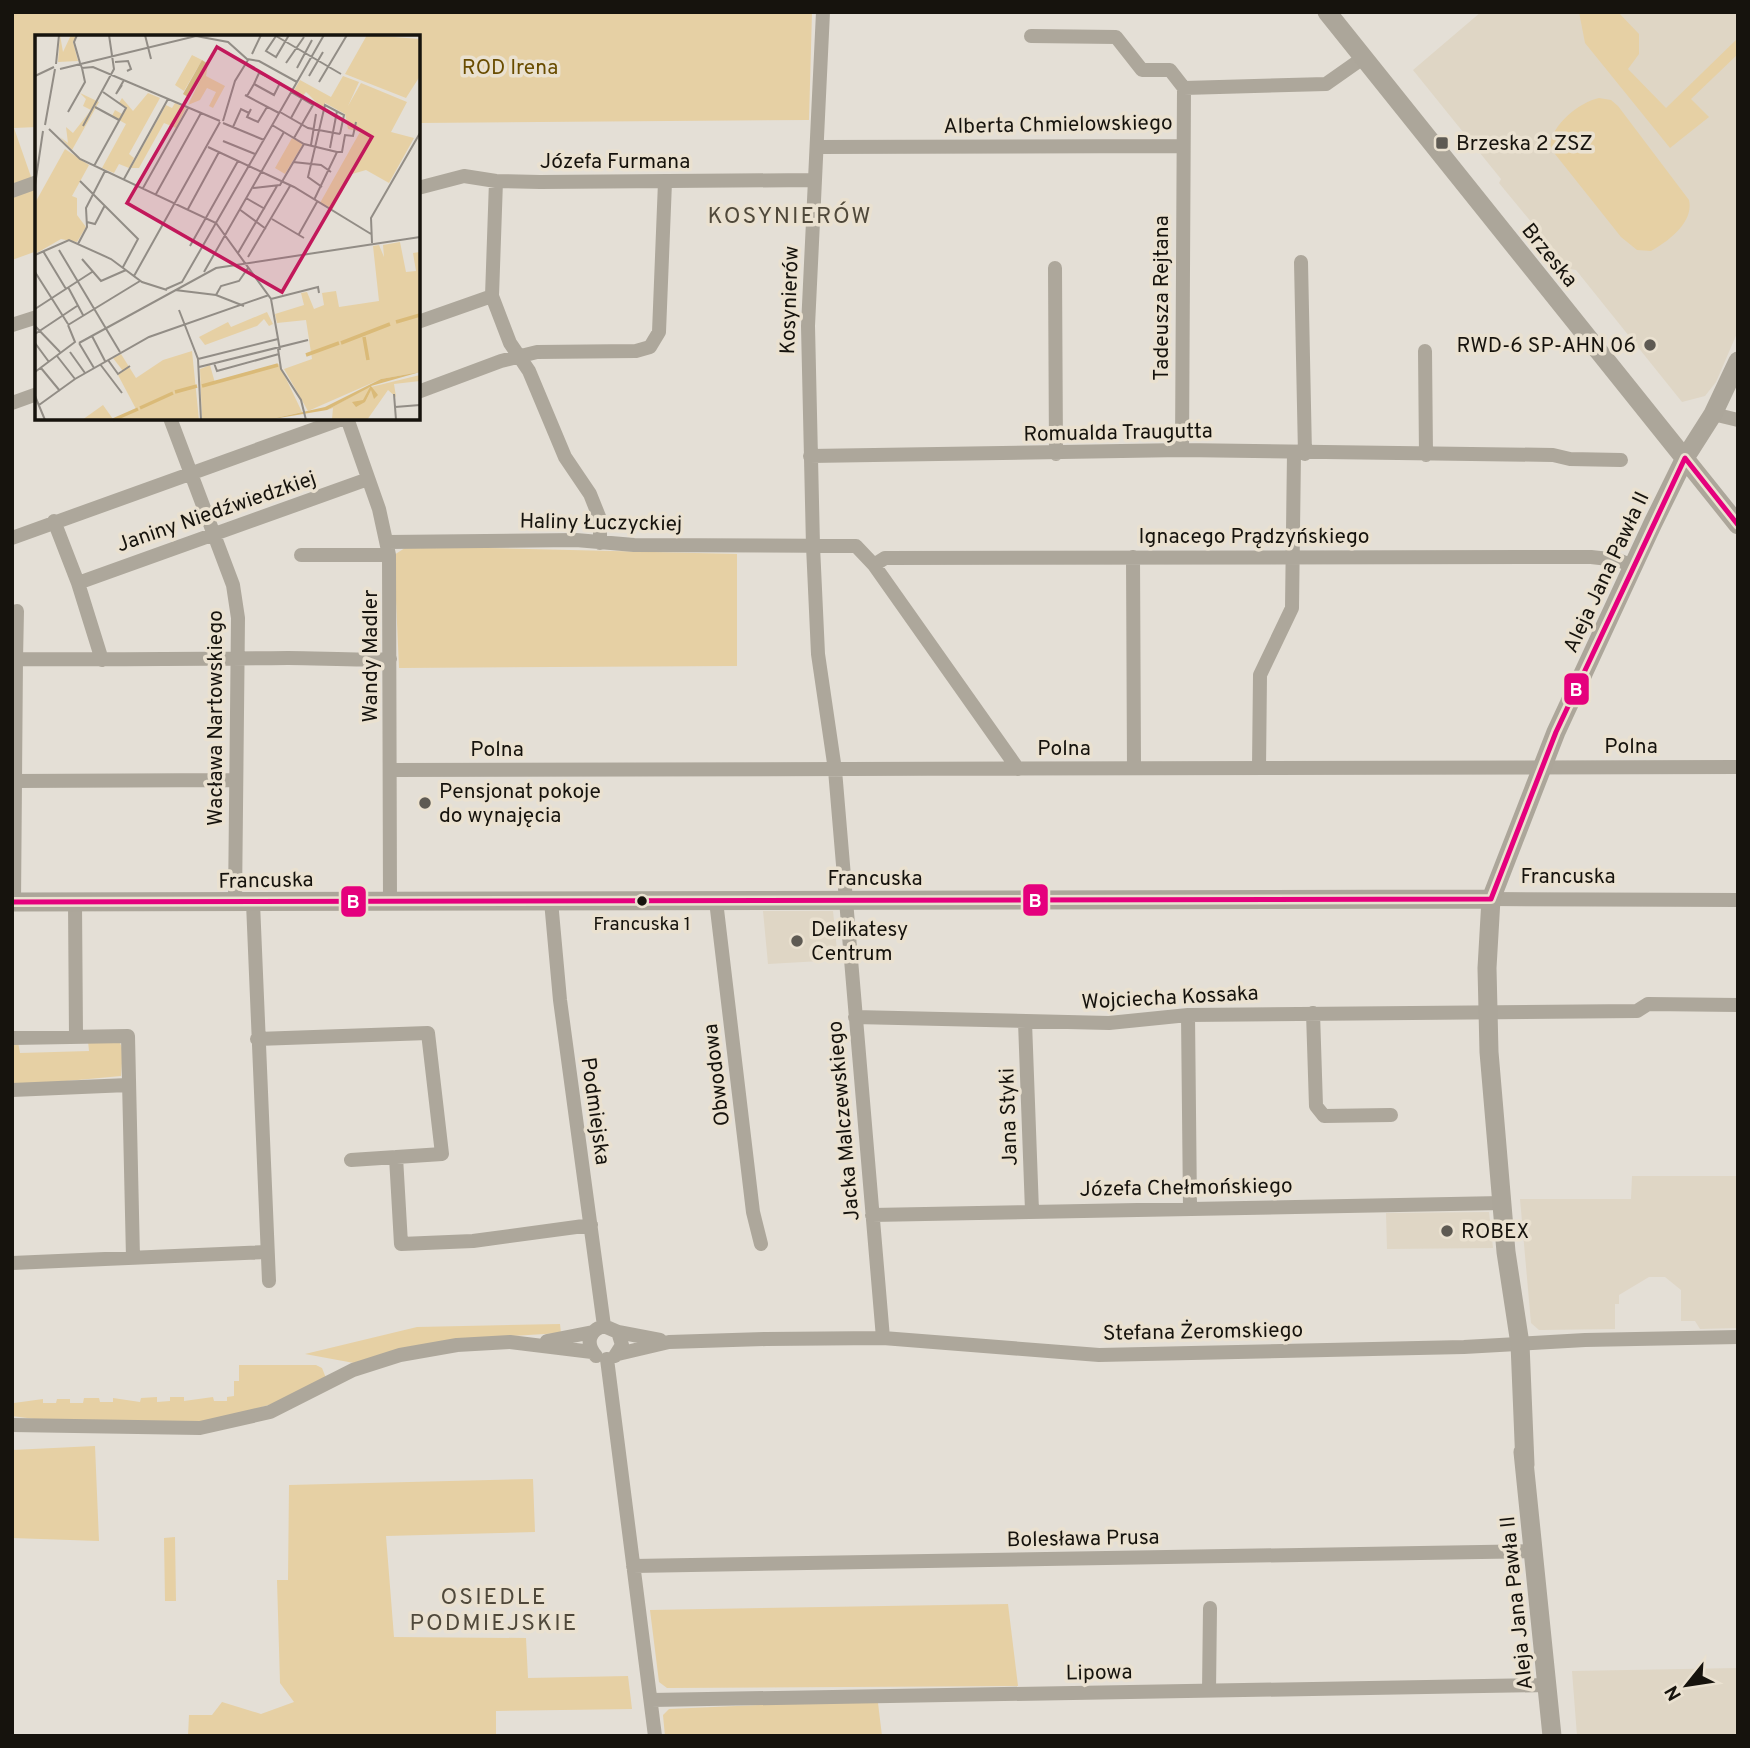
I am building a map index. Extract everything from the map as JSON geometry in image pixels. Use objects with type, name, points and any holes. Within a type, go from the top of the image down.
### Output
[{"type":"street","name":"Kosynierów","points":[[823,12],[808,326],[810,456],[818,654],[835,769],[845,901]]},
{"type":"street","name":"Brzeska","points":[[1327,12],[1738,525]]},
{"type":"street","points":[[1031,36],[1116,37],[1142,71],[1170,69],[1184,88]]},
{"type":"street","name":"Alberta Chmielowskiego","points":[[817,147],[1182,146],[1184,88],[1326,84],[1363,58]]},
{"type":"street","name":"Tadeusza Rejtana","points":[[1182,146],[1182,450]]},
{"type":"street","name":"Józefa Furmana","points":[[420,187],[464,176],[496,181],[814,180]]},
{"type":"street","points":[[496,181],[492,296],[510,343],[528,370],[565,457],[590,494],[600,520],[600,543]]},
{"type":"street","points":[[420,391],[537,352],[636,351],[650,347],[656,341],[665,182]]},
{"type":"street","points":[[12,191],[35,183]]},
{"type":"street","points":[[1259,768],[1260,675],[1292,608],[1291,556],[1299,453],[1301,261]]},
{"type":"street","points":[[1055,268],[1056,454]]},
{"type":"street","points":[[420,321],[492,296]]},
{"type":"street","points":[[12,325],[35,318]]},
{"type":"street","points":[[1425,351],[1426,455]]},
{"type":"street","name":"Aleja Jana Pawła II","points":[[1552,1736],[1514,1344],[1488,1011],[1491,899],[1541,768],[1633,566],[1685,458],[1713,414],[1738,361]]},
{"type":"street","points":[[12,403],[35,395]]},
{"type":"street","points":[[1713,414],[1738,420]]},
{"type":"street","name":"Wacława Nartowskiego","points":[[171,420],[233,585],[238,618],[236,780],[257,1039],[269,1281]]},
{"type":"street","points":[[12,538],[340,420]]},
{"type":"street","name":"Wandy Madler","points":[[347,420],[389,548],[390,901]]},
{"type":"street","name":"Romualda Traugutta","points":[[810,456],[1182,450],[1553,456],[1570,460],[1621,460]]},
{"type":"street","name":"Janiny Niedźwiedzkiej","points":[[78,583],[368,479]]},
{"type":"street","points":[[54,522],[78,583],[102,660]]},
{"type":"street","name":"Haliny Łuczyckiej","points":[[301,555],[389,548],[600,543],[813,546]]},
{"type":"street","points":[[813,546],[856,546],[874,565],[1018,769]]},
{"type":"street","name":"Ignacego Prądzyńskiego","points":[[874,565],[885,558],[1291,556],[1591,557],[1618,559],[1633,566]]},
{"type":"street","points":[[1133,557],[1134,768]]},
{"type":"street","points":[[13,902],[17,611]]},
{"type":"street","points":[[16,659],[390,659]]},
{"type":"street","name":"Polna","points":[[391,770],[1738,768]]},
{"type":"street","points":[[14,781],[236,780]]},
{"type":"street","name":"Francuska","points":[[13,902],[1738,900]]},
{"type":"street","name":"Podmiejska","points":[[551,901],[562,1011],[591,1225],[599,1329]]},
{"type":"street","name":"Obwodowa","points":[[716,901],[754,1212],[761,1244]]},
{"type":"street","name":"Jacka Malczewskiego","points":[[845,901],[883,1338]]},
{"type":"street","points":[[75,903],[76,1036]]},
{"type":"street","points":[[1488,1011],[1637,1011],[1648,1004],[1738,1005]]},
{"type":"street","name":"Wojciecha Kossaka","points":[[855,1017],[1109,1023],[1188,1015],[1488,1011]]},
{"type":"street","points":[[1313,1013],[1316,1107],[1324,1116],[1391,1115]]},
{"type":"street","points":[[1188,1015],[1190,1208]]},
{"type":"street","name":"Jana Styki","points":[[1025,1023],[1032,1211]]},
{"type":"street","points":[[257,1039],[428,1033],[442,1154],[351,1160]]},
{"type":"street","points":[[12,1038],[128,1036],[133,1258]]},
{"type":"street","points":[[12,1090],[128,1085]]},
{"type":"street","points":[[396,1157],[401,1244],[473,1241],[591,1225]]},
{"type":"street","name":"Józefa Chełmońskiego","points":[[872,1215],[1502,1203]]},
{"type":"street","points":[[12,1263],[267,1252]]},
{"type":"street","points":[[592,1352],[589,1342],[599,1329]]},
{"type":"street","points":[[532,1343],[599,1329],[618,1332],[622,1340],[612,1356],[633,1566],[655,1736]]},
{"type":"street","name":"Stefana Żeromskiego","points":[[618,1332],[669,1342],[883,1338],[1099,1355],[1738,1337]]},
{"type":"street","name":"Stefana Żeromskiego","points":[[612,1356],[669,1342]]},
{"type":"street","points":[[12,1425],[200,1428],[225,1424],[282,1408],[353,1370],[391,1357],[457,1345],[532,1343],[612,1356]]},
{"type":"street","points":[[12,1431],[28,1427]]},
{"type":"street","name":"Bolesława Prusa","points":[[633,1566],[1534,1551]]},
{"type":"street","points":[[1209,1691],[1210,1608]]},
{"type":"street","name":"Lipowa","points":[[651,1700],[1547,1685]]},
{"type":"shaded area","points":[[1481,12],[1738,12],[1738,331],[1716,382],[1705,396],[1682,402],[1576,270],[1570,269],[1499,183],[1501,179],[1413,70]]},
{"type":"shaded area","points":[[763,911],[833,911],[838,960],[768,964]]},
{"type":"shaded area","points":[[1632,1176],[1738,1176],[1738,1328],[1700,1329],[1695,1321],[1681,1321],[1681,1290],[1665,1277],[1649,1277],[1619,1295],[1619,1304],[1615,1304],[1615,1329],[1539,1330],[1531,1323],[1520,1199],[1631,1199]]},
{"type":"shaded area","points":[[1489,1212],[1493,1248],[1387,1249],[1386,1213]]},
{"type":"shaded area","points":[[1738,1668],[1738,1736],[1577,1736],[1572,1671]]},
{"type":"green space","name":"ROD Irena","points":[[12,12],[812,12],[809,120],[420,123],[420,35],[35,35],[35,127],[14,128],[35,188],[35,252],[12,260]]},
{"type":"green space","points":[[1579,12],[1618,12],[1639,34],[1639,54],[1628,69],[1666,108],[1738,38],[1738,54],[1691,99],[1709,117],[1670,148],[1585,43]]},
{"type":"green space","points":[[1599,98],[1611,100],[1618,106],[1689,200],[1688,216],[1679,230],[1651,251],[1637,250],[1621,237],[1551,149],[1554,133],[1566,117],[1582,105]]},
{"type":"green space","points":[[408,546],[737,554],[737,666],[399,668],[394,555]]},
{"type":"green space","points":[[88,1041],[120,1043],[123,1050],[121,1076],[12,1086],[12,1043],[18,1042],[20,1053],[89,1051]]},
{"type":"green space","points":[[560,1324],[561,1333],[466,1339],[354,1363],[305,1354],[417,1327]]},
{"type":"green space","points":[[239,1365],[316,1365],[322,1368],[326,1378],[286,1400],[214,1421],[72,1424],[12,1416],[12,1399],[14,1403],[43,1399],[43,1403],[56,1403],[57,1399],[70,1399],[70,1403],[83,1403],[84,1398],[99,1398],[100,1402],[113,1402],[113,1398],[140,1402],[141,1398],[157,1397],[157,1402],[170,1401],[170,1397],[184,1397],[184,1401],[213,1397],[214,1401],[227,1401],[227,1397],[234,1396],[234,1381],[239,1381]]},
{"type":"green space","points":[[95,1446],[99,1541],[12,1538],[12,1450]]},
{"type":"green space","points":[[533,1479],[535,1532],[386,1536],[394,1637],[526,1638],[528,1678],[628,1676],[632,1709],[496,1711],[496,1736],[188,1736],[189,1715],[212,1715],[222,1702],[261,1714],[294,1702],[280,1683],[277,1580],[288,1580],[289,1485]]},
{"type":"green space","points":[[175,1537],[176,1601],[165,1601],[164,1538]]},
{"type":"green space","points":[[1008,1604],[1018,1686],[667,1688],[659,1682],[650,1610]]},
{"type":"green space","points":[[873,1700],[878,1703],[882,1736],[665,1736],[663,1715],[669,1709]]},
{"type":"transit line","name":"B","points":[[12,902],[1491,899],[1556,732],[1685,458],[1738,525]]},
{"type":"place","name":"Brzeska 2 ZSZ","points":[[1442,143]]},
{"type":"place","name":"RWD-6 SP-AHN 06","points":[[1650,345]]},
{"type":"place","name":"Pensjonat pokoje do wynajęcia","points":[[425,803]]},
{"type":"place","name":"Francuska 1","points":[[642,901]]},
{"type":"place","name":"Delikatesy Centrum","points":[[797,941]]},
{"type":"place","name":"ROBEX","points":[[1447,1231]]},
{"type":"district","name":"KOSYNIERÓW","points":[[790,215]]},
{"type":"district","name":"OSIEDLE PODMIEJSKIE","points":[[494,1609]]}]
